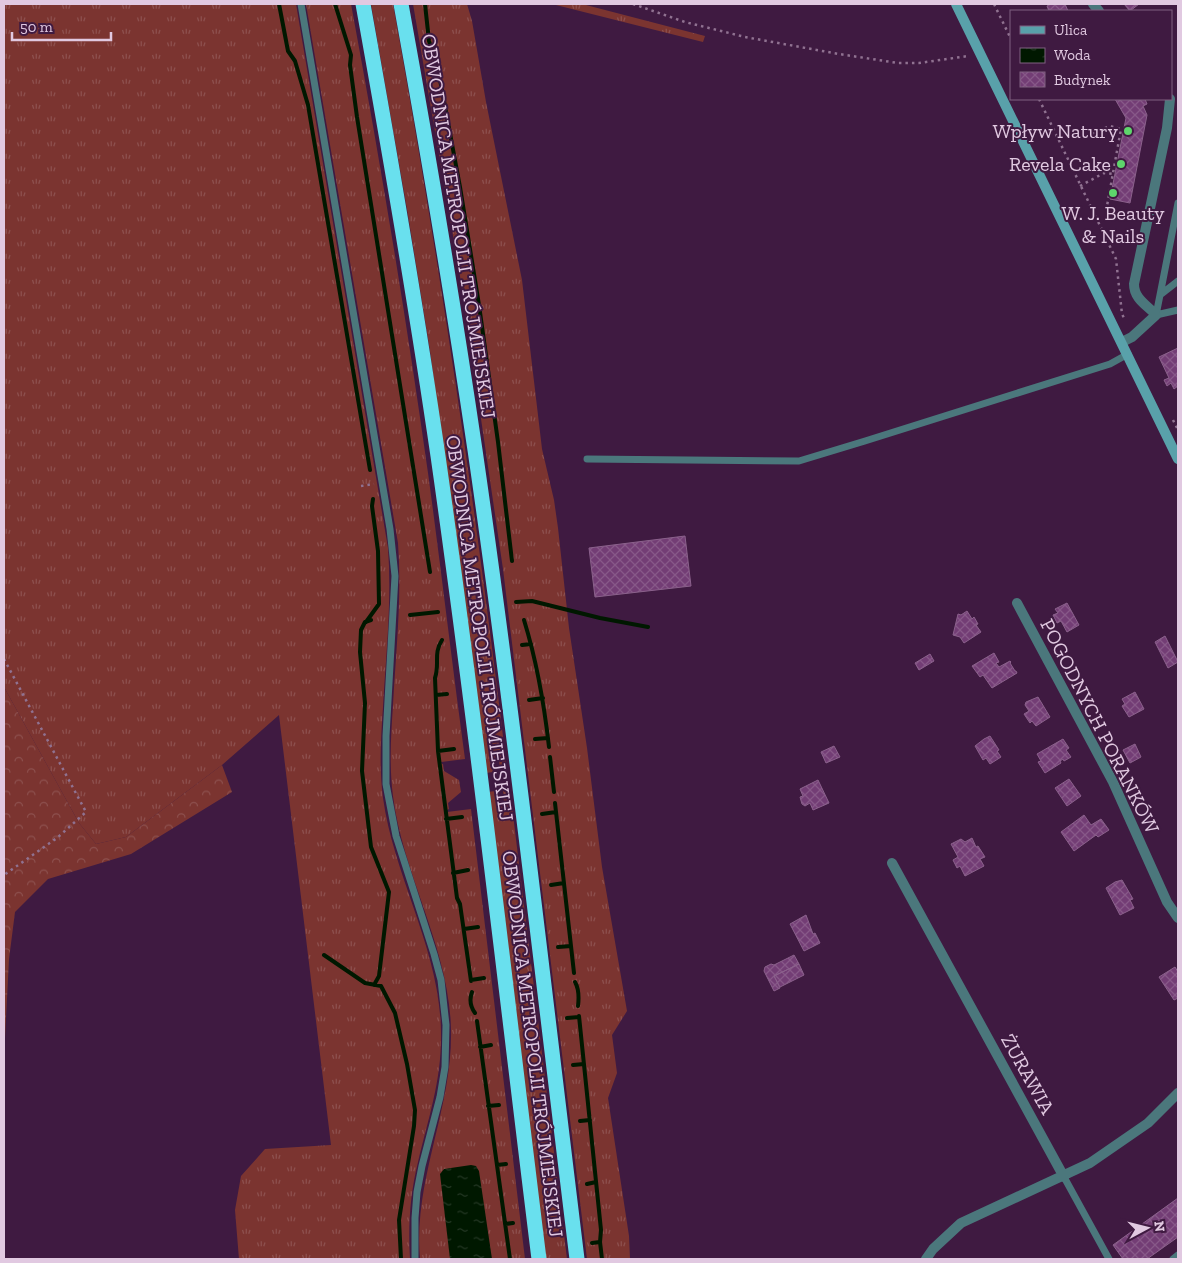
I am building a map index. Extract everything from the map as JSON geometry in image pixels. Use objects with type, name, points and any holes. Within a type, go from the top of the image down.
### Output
[{"type":"highway","name":"OBWODNICA METROPOLII TRÓJMIEJSKIEJ","points":[[363,4],[397,197],[438,456],[483,801],[539,1259]]},
{"type":"highway","name":"OBWODNICA METROPOLII TRÓJMIEJSKIEJ","points":[[401,4],[431,172],[474,442],[516,763],[577,1259]]},
{"type":"main road","points":[[956,4],[1178,459]]},
{"type":"street","points":[[1122,342],[1132,337],[1156,315],[1136,295],[1134,284],[1167,128],[1170,100]]},
{"type":"street","name":"POGODNYCH PORANKÓW","points":[[1017,603],[1113,782],[1167,902],[1178,918]]},
{"type":"street","name":"ŻURAWIA","points":[[892,863],[1064,1177]]},
{"type":"street","points":[[926,1259],[933,1249],[961,1223],[1064,1177],[1090,1163],[1148,1123],[1178,1092]]},
{"type":"lane","points":[[301,4],[390,529],[395,576],[386,736],[386,784],[396,836],[441,980],[446,1025],[445,1067],[440,1097],[417,1192],[415,1259]]},
{"type":"lane","points":[[1178,203],[1156,315],[1178,310]]},
{"type":"lane","points":[[1160,294],[1178,281]]},
{"type":"lane","points":[[587,459],[799,461],[1110,364],[1128,354]]},
{"type":"lane","points":[[1064,1177],[1109,1259]]},
{"type":"lane","points":[[1173,1259],[1178,1256]]},
{"type":"path","points":[[633,4],[685,22],[744,38],[888,62],[919,63],[981,54]]},
{"type":"path","points":[[994,4],[1010,37]]},
{"type":"path","points":[[1039,100],[1116,259],[1122,314],[1132,337]]},
{"type":"path","points":[[1087,136],[1110,126],[1121,129],[1107,206]]},
{"type":"path","points":[[1080,186],[1104,173],[1113,174]]},
{"type":"path","points":[[4,659],[86,812],[57,838],[4,875]]},
{"type":"green space","points":[[4,4],[296,4],[388,548],[389,608],[381,752],[383,798],[397,857],[425,943],[439,1001],[441,1049],[434,1097],[411,1198],[410,1259],[239,1259],[235,1210],[241,1176],[265,1149],[331,1145],[279,715],[222,765],[126,837],[96,844],[79,823],[4,687]]},
{"type":"green space","points":[[306,4],[351,4],[372,121],[420,414],[465,759],[441,762],[444,771],[459,780],[461,792],[448,803],[449,809],[447,812],[471,809],[525,1259],[420,1259],[419,1229],[422,1201],[446,1087],[450,1059],[451,1029],[442,969],[406,855],[398,826],[393,796],[391,750],[399,604],[398,543]]},
{"type":"green space","points":[[371,4],[393,4],[410,99],[470,482],[507,770],[500,771],[499,759],[493,759],[493,772],[486,773],[430,351]]},
{"type":"green space","points":[[413,4],[467,4],[472,21],[486,102],[522,280],[542,449],[554,500],[569,628],[602,867],[627,1011],[612,1035],[617,1073],[608,1098],[629,1236],[630,1259],[587,1259],[503,569],[461,282]]},
{"type":"green space","points":[[552,4],[582,4],[705,36],[703,42]]},
{"type":"green space","points":[[4,687],[79,823],[96,844],[126,837],[222,765],[232,792],[131,854],[48,879],[15,912],[9,959],[4,1058]]},
{"type":"green space","points":[[510,790],[567,1259],[545,1259],[488,792],[495,791],[497,803],[504,803],[503,791]]},
{"type":"water","points":[[476,1166],[479,1171],[492,1259],[450,1259],[440,1174],[444,1169]]},
{"type":"building","points":[[1051,4],[1065,4],[1068,10],[1049,10],[1047,6]]},
{"type":"building","points":[[1124,4],[1139,4],[1131,10]]},
{"type":"building","points":[[1116,100],[1145,100],[1147,104],[1143,106],[1147,115],[1130,203],[1110,199],[1126,118]]},
{"type":"building","points":[[1178,348],[1178,386],[1174,389],[1171,383],[1167,386],[1164,380],[1169,378],[1159,357]]},
{"type":"building","points":[[685,536],[691,586],[595,597],[589,548]]},
{"type":"building","points":[[1067,603],[1079,625],[1067,632],[1061,621],[1057,623],[1053,615],[1058,613],[1055,609]]},
{"type":"building","points":[[967,611],[972,619],[974,617],[978,624],[976,625],[981,632],[964,643],[960,637],[953,635],[958,614],[961,615]]},
{"type":"building","points":[[1165,636],[1178,662],[1168,668],[1155,642]]},
{"type":"building","points":[[994,653],[999,662],[996,663],[999,667],[1010,661],[1017,673],[992,688],[983,675],[980,677],[972,666]]},
{"type":"building","points":[[930,654],[934,661],[919,670],[915,663]]},
{"type":"building","points":[[1135,692],[1144,709],[1129,717],[1122,706],[1125,704],[1122,699]]},
{"type":"building","points":[[1038,697],[1050,717],[1036,726],[1032,721],[1030,723],[1024,714],[1029,711],[1025,705],[1026,702]]},
{"type":"building","points":[[990,736],[1001,757],[990,764],[986,758],[983,760],[975,746]]},
{"type":"building","points":[[1063,739],[1069,748],[1066,750],[1071,757],[1064,761],[1063,759],[1060,761],[1061,763],[1045,773],[1038,762],[1041,761],[1037,754]]},
{"type":"building","points":[[1135,744],[1141,757],[1130,763],[1123,750]]},
{"type":"building","points":[[834,746],[840,757],[826,763],[821,752]]},
{"type":"building","points":[[1069,779],[1081,796],[1067,806],[1055,788]]},
{"type":"building","points":[[818,780],[829,803],[813,810],[810,803],[805,806],[802,804],[800,797],[803,796],[800,789]]},
{"type":"building","points":[[1084,815],[1091,825],[1101,819],[1109,830],[1098,837],[1096,835],[1074,851],[1061,832]]},
{"type":"building","points":[[972,838],[976,847],[978,846],[985,857],[980,859],[984,866],[965,876],[960,866],[957,868],[953,860],[958,857],[951,844],[961,839],[965,842]]},
{"type":"building","points":[[1122,880],[1133,899],[1130,900],[1134,908],[1120,915],[1106,888]]},
{"type":"building","points":[[806,915],[813,934],[815,933],[820,943],[804,951],[790,924]]},
{"type":"building","points":[[794,955],[799,964],[774,976],[780,988],[774,991],[764,971],[765,967],[771,964],[774,965]]},
{"type":"building","points":[[799,964],[804,975],[780,987],[774,976]]},
{"type":"building","points":[[1175,967],[1178,972],[1178,998],[1174,1000],[1159,977]]},
{"type":"building","points":[[1178,1198],[1178,1237],[1147,1259],[1123,1259],[1113,1245]]},
{"type":"waterway","points":[[279,4],[288,51],[295,61],[308,105],[370,470]]},
{"type":"waterway","points":[[335,4],[351,55],[350,65],[357,117],[430,572]]},
{"type":"waterway","points":[[425,4],[429,41],[438,69],[479,305],[512,561]]},
{"type":"waterway","points":[[366,622],[379,604],[378,551],[372,506],[373,499]]},
{"type":"waterway","points":[[516,602],[532,601],[600,618],[648,627]]},
{"type":"waterway","points":[[410,615],[438,612]]},
{"type":"waterway","points":[[371,620],[365,622],[361,630],[360,652],[365,703],[362,771],[371,847],[389,892],[379,976],[374,985]]},
{"type":"waterway","points":[[524,620],[540,683],[549,747]]},
{"type":"waterway","points":[[442,640],[437,654],[435,678],[438,751],[457,898],[460,904],[471,981]]},
{"type":"waterway","points":[[522,645],[531,644]]},
{"type":"waterway","points":[[436,695],[447,694]]},
{"type":"waterway","points":[[529,700],[543,698]]},
{"type":"waterway","points":[[535,739],[548,738]]},
{"type":"waterway","points":[[438,751],[454,749]]},
{"type":"waterway","points":[[550,757],[554,792]]},
{"type":"waterway","points":[[555,803],[574,973]]},
{"type":"waterway","points":[[542,814],[556,812]]},
{"type":"waterway","points":[[446,819],[462,817]]},
{"type":"waterway","points":[[453,873],[468,870]]},
{"type":"waterway","points":[[551,885],[564,883]]},
{"type":"waterway","points":[[464,929],[478,927]]},
{"type":"waterway","points":[[558,947],[571,946]]},
{"type":"waterway","points":[[324,955],[365,983],[381,986],[395,1013],[415,1110],[399,1220],[401,1259]]},
{"type":"waterway","points":[[471,980],[484,978]]},
{"type":"waterway","points":[[575,982],[578,1006]]},
{"type":"waterway","points":[[472,992],[470,1003],[475,1013]]},
{"type":"waterway","points":[[579,1016],[601,1230],[602,1259]]},
{"type":"waterway","points":[[567,1018],[579,1017]]},
{"type":"waterway","points":[[477,1021],[510,1259]]},
{"type":"waterway","points":[[480,1047],[491,1045]]},
{"type":"waterway","points":[[573,1065],[584,1064]]},
{"type":"waterway","points":[[488,1106],[499,1105]]},
{"type":"waterway","points":[[580,1121],[590,1120]]},
{"type":"waterway","points":[[497,1165],[506,1164]]},
{"type":"waterway","points":[[587,1184],[596,1182]]},
{"type":"waterway","points":[[505,1224],[513,1223]]},
{"type":"waterway","points":[[592,1243],[600,1242]]},
{"type":"place","name":"Wpływ Natury","points":[[1128,131]]},
{"type":"place","name":"Revela Cake","points":[[1121,164]]},
{"type":"place","name":"W. J. Beauty & Nails","points":[[1113,193]]}]
